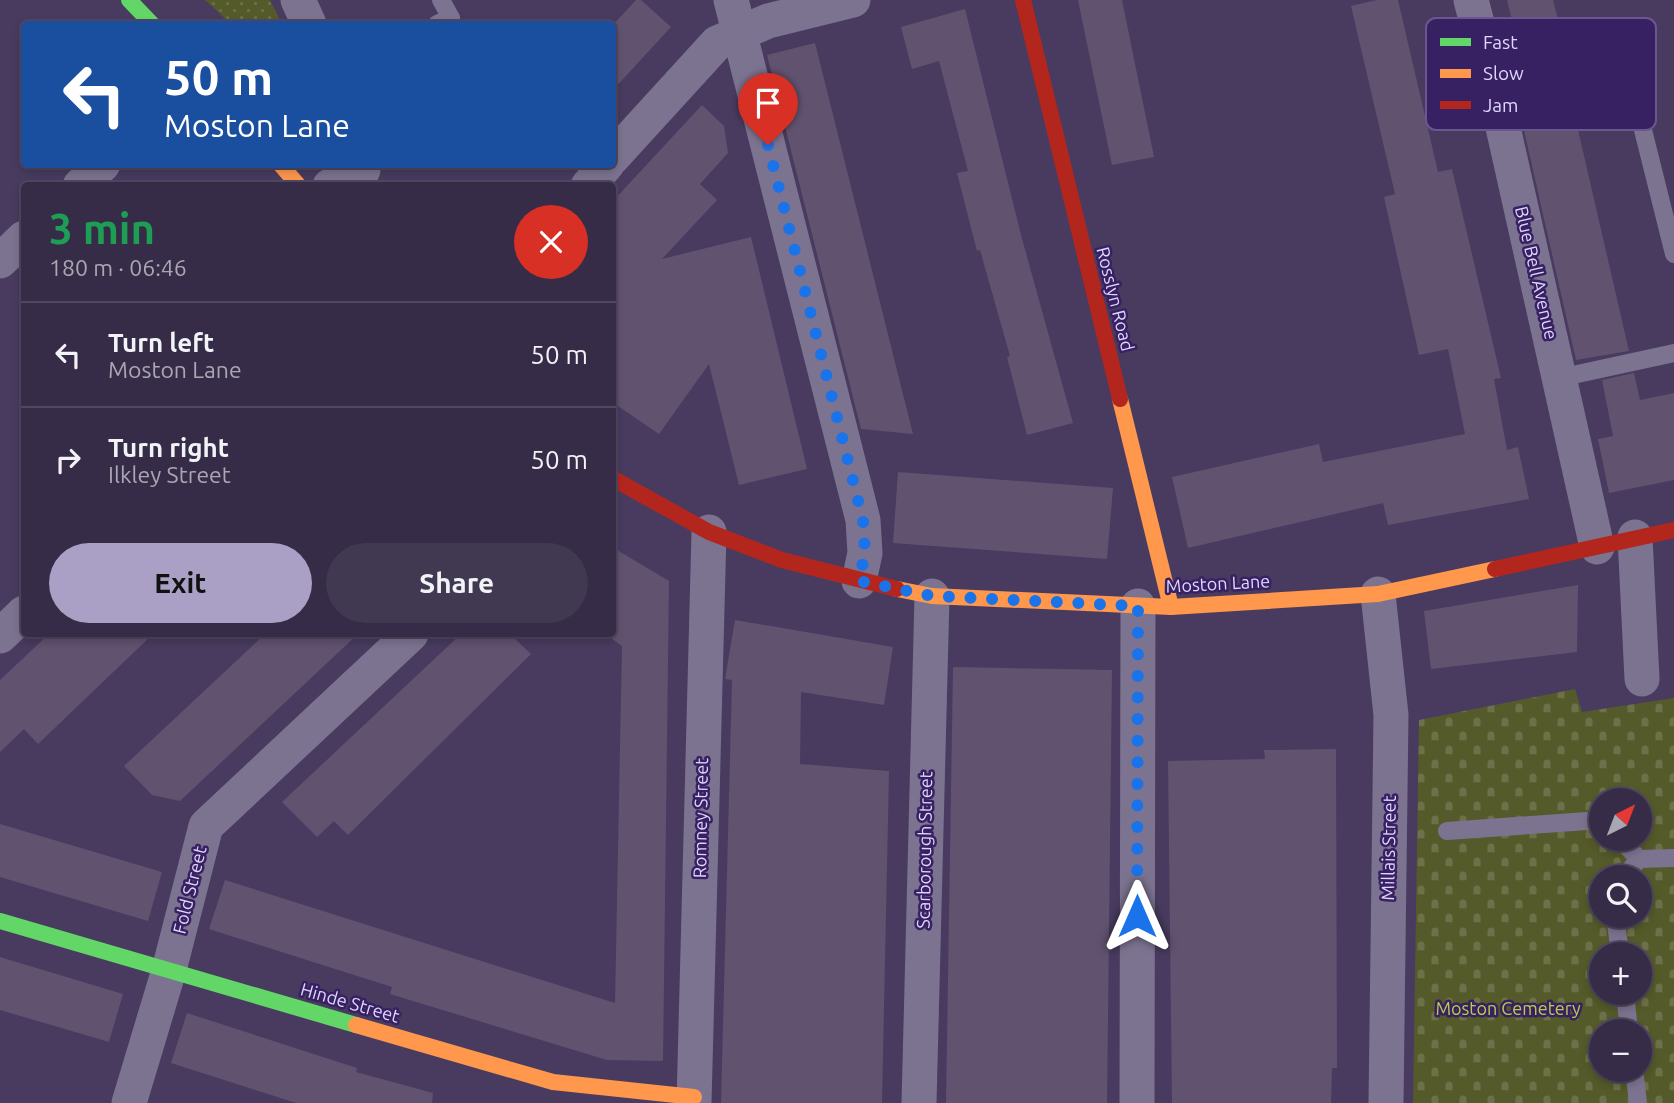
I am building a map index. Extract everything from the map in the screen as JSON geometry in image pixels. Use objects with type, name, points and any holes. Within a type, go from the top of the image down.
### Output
[{"type":"street","points":[[129,0],[149,21]]},
{"type":"street","points":[[298,0],[308,21]]},
{"type":"street","points":[[732,0],[863,520],[865,553],[859,581]]},
{"type":"street","points":[[616,155],[717,43],[768,21],[853,0]]},
{"type":"street","name":"Rosslyn Road","points":[[1023,0],[1154,606]]},
{"type":"street","name":"Blue Bell Avenue","points":[[1471,0],[1476,18]]},
{"type":"street","name":"Blue Bell Avenue","points":[[1504,130],[1597,548]]},
{"type":"street","points":[[84,182],[99,168]]},
{"type":"street","points":[[283,168],[296,182]]},
{"type":"street","points":[[591,182],[604,168]]},
{"type":"street","points":[[340,182],[363,173]]},
{"type":"street","points":[[0,261],[21,241]]},
{"type":"street","name":"Moston Lane","points":[[616,480],[709,532],[782,560],[859,581],[932,596],[1154,606],[1378,594],[1674,530]]},
{"type":"street","name":"Romney Street","points":[[694,1100],[709,532]]},
{"type":"street","points":[[1635,537],[1642,679]]},
{"type":"street","name":"Millais Street","points":[[1378,594],[1391,715],[1386,1103]]},
{"type":"street","name":"Scarborough Street","points":[[919,1103],[932,596]]},
{"type":"street","points":[[1137,1103],[1154,606]]},
{"type":"street","points":[[0,636],[21,616]]},
{"type":"street","name":"Fold Street","points":[[129,1103],[169,971],[206,827],[408,637]]},
{"type":"street","name":"Hinde Street","points":[[0,921],[553,1082],[694,1100]]},
{"type":"lane","points":[[441,0],[451,18],[444,21]]},
{"type":"lane","points":[[1643,130],[1674,254]]},
{"type":"lane","points":[[1559,378],[1674,354]]},
{"type":"lane","points":[[1447,831],[1589,821]]},
{"type":"lane","points":[[1631,851],[1639,859],[1674,858]]},
{"type":"lane","points":[[1634,865],[1639,859]]},
{"type":"lane","points":[[1636,1082],[1638,1103]]},
{"type":"green space","points":[[205,0],[270,0],[280,21],[228,21]]},
{"type":"green space","name":"Moston Cemetery","points":[[1575,689],[1582,712],[1674,698],[1674,1103],[1413,1103],[1419,720]]},
{"type":"building","points":[[636,0],[641,0],[671,27],[616,87],[616,22]]},
{"type":"building","points":[[1078,0],[1122,0],[1154,157],[1112,165]]},
{"type":"building","points":[[1377,0],[1398,0],[1426,130],[1428,130],[1438,172],[1452,169],[1501,378],[1494,379],[1507,450],[1518,447],[1529,499],[1388,525],[1383,503],[1188,548],[1172,477],[1319,444],[1323,462],[1465,434],[1448,349],[1419,355],[1384,197],[1395,194],[1351,6]]},
{"type":"building","points":[[1507,0],[1553,0],[1558,18],[1512,18]]},
{"type":"building","points":[[965,9],[1021,235],[1073,423],[1027,435],[1007,357],[1010,356],[980,250],[977,251],[957,173],[968,171],[939,61],[912,69],[901,27]]},
{"type":"building","points":[[815,43],[913,434],[861,429],[767,55]]},
{"type":"building","points":[[702,105],[724,126],[728,153],[700,184],[717,200],[662,259],[751,237],[807,469],[739,485],[709,364],[659,434],[616,405],[616,198]]},
{"type":"building","points":[[1524,130],[1578,130],[1629,351],[1576,360]]},
{"type":"building","points":[[1634,373],[1640,400],[1674,393],[1674,480],[1609,493],[1598,439],[1613,436],[1602,380]]},
{"type":"building","points":[[898,472],[1113,488],[1107,559],[893,543]]},
{"type":"building","points":[[616,549],[669,581],[663,1061],[607,1060],[390,994],[392,987],[209,929],[225,880],[615,1003],[622,646],[612,639],[616,637]]},
{"type":"building","points":[[1578,585],[1577,652],[1431,669],[1424,611]]},
{"type":"building","points":[[735,620],[893,647],[884,705],[801,692],[800,764],[889,771],[882,1103],[721,1103],[732,680],[725,679]]},
{"type":"building","points":[[46,637],[150,637],[38,744],[24,729],[0,752],[0,680]]},
{"type":"building","points":[[262,637],[355,637],[180,801],[152,795],[124,766]]},
{"type":"building","points":[[458,637],[513,637],[531,654],[348,835],[334,821],[317,837],[282,802]]},
{"type":"building","points":[[953,667],[1112,670],[1107,1103],[946,1103]]},
{"type":"building","points":[[1336,749],[1337,1068],[1332,1068],[1331,1103],[1172,1103],[1168,761],[1265,759],[1264,750]]},
{"type":"building","points":[[0,824],[162,872],[148,921],[0,877]]},
{"type":"building","points":[[0,957],[123,994],[109,1042],[0,1010]]},
{"type":"building","points":[[187,1013],[357,1068],[356,1072],[433,1093],[432,1103],[296,1103],[171,1063]]},
{"type":"traffic: fast","points":[[129,0],[149,21]]},
{"type":"traffic: fast","points":[[0,921],[356,1025]]},
{"type":"traffic: slow","points":[[283,168],[296,182]]},
{"type":"traffic: slow","points":[[1120,399],[1171,607]]},
{"type":"traffic: slow","points":[[897,589],[932,596],[1171,607],[1378,594],[1495,569]]},
{"type":"traffic: slow","points":[[356,1025],[553,1082],[694,1097]]},
{"type":"traffic: jam","points":[[1023,0],[1120,399]]},
{"type":"traffic: jam","points":[[616,480],[709,532],[782,560],[897,589]]},
{"type":"traffic: jam","points":[[1495,569],[1674,530]]},
{"type":"route","points":[[768,145],[863,520],[865,553],[859,581],[932,596],[1138,606],[1137,916]]}]
